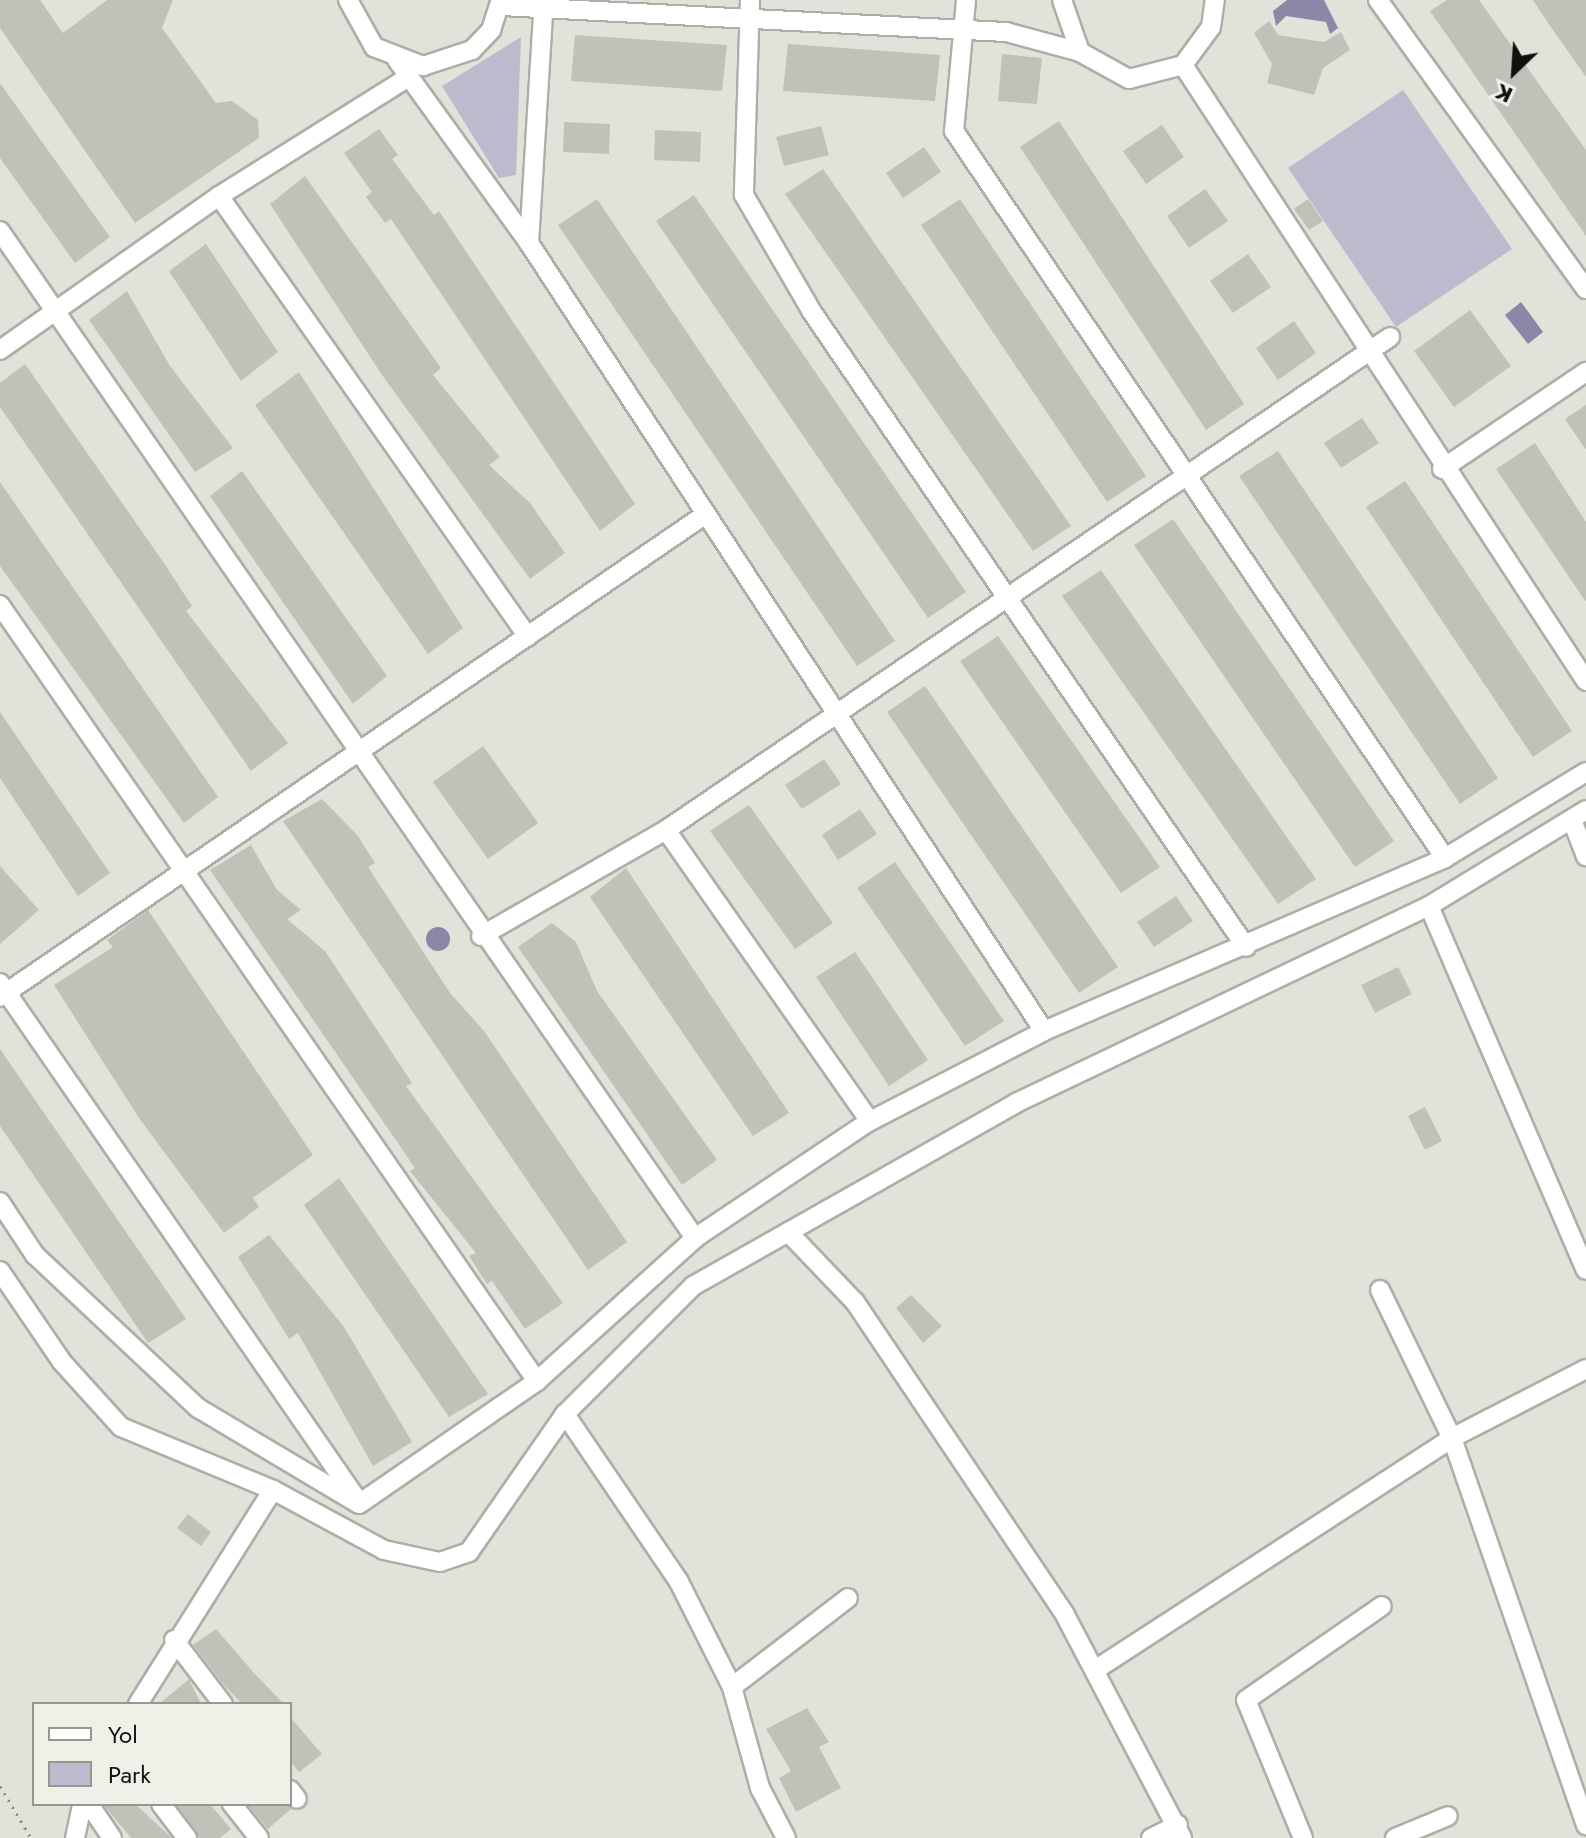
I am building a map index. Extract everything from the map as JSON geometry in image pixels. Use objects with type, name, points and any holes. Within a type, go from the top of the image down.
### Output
[{"type":"street","points":[[348,0],[366,37],[397,60],[529,243],[1044,1031]]},
{"type":"street","points":[[966,0],[960,30],[954,131],[1445,858]]},
{"type":"street","points":[[1062,0],[1080,52]]},
{"type":"street","points":[[397,60],[449,62],[472,50],[501,3],[750,9],[1006,32],[1080,52],[1129,79],[1183,65],[1211,27],[1215,0]]},
{"type":"street","points":[[1378,0],[1586,289]]},
{"type":"street","points":[[529,243],[544,4]]},
{"type":"street","points":[[750,9],[744,195],[812,312],[1246,947]]},
{"type":"street","points":[[1183,65],[1366,353],[1586,681]]},
{"type":"street","points":[[0,350],[219,196],[409,77]]},
{"type":"street","points":[[219,196],[528,637]]},
{"type":"street","points":[[0,231],[359,751],[481,936],[695,1238]]},
{"type":"street","points":[[481,936],[666,830],[1390,337]]},
{"type":"street","points":[[1442,469],[1586,372]]},
{"type":"street","points":[[359,1504],[2,991],[184,871],[706,514]]},
{"type":"street","points":[[0,605],[537,1381]]},
{"type":"street","points":[[359,1504],[537,1381],[695,1238],[870,1121],[1044,1031],[1246,947],[1445,858],[1586,772]]},
{"type":"street","points":[[0,1271],[62,1362],[121,1427],[273,1490],[384,1550],[440,1562],[469,1552],[565,1414],[693,1286],[1016,1103],[1429,906],[1579,815],[1586,856]]},
{"type":"street","points":[[666,830],[870,1121]]},
{"type":"street","points":[[1429,906],[1586,1270]]},
{"type":"street","points":[[0,1202],[35,1255],[198,1408],[359,1504]]},
{"type":"street","points":[[788,1232],[855,1302],[1095,1670],[1180,1832],[1151,1838]]},
{"type":"street","points":[[1380,1290],[1452,1438],[1586,1825]]},
{"type":"street","points":[[1095,1670],[1452,1438],[1586,1369]]},
{"type":"street","points":[[565,1414],[642,1522],[732,1687],[760,1788],[786,1838]]},
{"type":"street","points":[[145,1701],[174,1640],[273,1490]]},
{"type":"street","points":[[732,1687],[848,1598]]},
{"type":"street","points":[[1303,1838],[1246,1700],[1382,1606]]},
{"type":"street","points":[[174,1640],[221,1702]]},
{"type":"street","points":[[75,1838],[82,1806]]},
{"type":"street","points":[[90,1806],[112,1838]]},
{"type":"street","points":[[163,1806],[187,1838]]},
{"type":"street","points":[[234,1806],[259,1838]]},
{"type":"street","points":[[1395,1838],[1448,1816]]},
{"type":"path","points":[[0,1786],[31,1838]]},
{"type":"green space","points":[[521,37],[516,175],[499,178],[442,86]]},
{"type":"green space","points":[[1403,90],[1512,249],[1396,327],[1288,168]]},
{"type":"water","points":[[1287,0],[1324,0],[1338,28],[1330,34],[1326,22],[1286,16],[1276,26],[1273,11]]},
{"type":"water","points":[[1521,302],[1543,332],[1528,344],[1505,315]]},
{"type":"water","points":[[438,927],[446,931],[450,939],[446,947],[438,951],[430,947],[426,939],[430,931]]},
{"type":"building","points":[[0,0],[40,0],[63,33],[107,0],[173,0],[162,28],[216,103],[232,101],[258,120],[259,138],[135,223],[0,28]]},
{"type":"building","points":[[1447,0],[1479,0],[1586,150],[1586,236],[1430,11]]},
{"type":"building","points":[[1533,0],[1586,0],[1586,77],[1548,23]]},
{"type":"building","points":[[1269,21],[1278,35],[1324,42],[1341,32],[1350,50],[1323,68],[1314,95],[1267,83],[1272,64],[1254,33]]},
{"type":"building","points":[[575,35],[727,45],[722,91],[571,81]]},
{"type":"building","points":[[788,44],[940,55],[935,101],[783,91]]},
{"type":"building","points":[[1002,54],[1042,58],[1037,104],[998,101]]},
{"type":"building","points":[[0,83],[110,237],[75,263],[0,158]]},
{"type":"building","points":[[1059,121],[1244,404],[1206,430],[1020,147]]},
{"type":"building","points":[[564,122],[610,124],[609,154],[563,152]]},
{"type":"building","points":[[1162,125],[1184,157],[1146,184],[1123,151]]},
{"type":"building","points":[[821,126],[829,155],[784,166],[776,137]]},
{"type":"building","points":[[379,129],[398,155],[392,159],[434,215],[439,211],[635,504],[600,531],[391,219],[385,223],[366,197],[372,192],[344,153]]},
{"type":"building","points":[[655,130],[701,132],[700,162],[654,160]]},
{"type":"building","points":[[924,147],[941,172],[903,198],[886,173]]},
{"type":"building","points":[[823,169],[1071,526],[1033,551],[785,194]]},
{"type":"building","points":[[305,176],[441,368],[433,375],[500,457],[489,465],[530,503],[565,553],[530,579],[382,375],[270,204]]},
{"type":"building","points":[[1205,189],[1228,221],[1189,248],[1167,216]]},
{"type":"building","points":[[694,195],[966,592],[928,618],[656,221]]},
{"type":"building","points":[[597,199],[895,641],[857,666],[558,225]]},
{"type":"building","points":[[960,199],[1146,476],[1107,502],[921,225]]},
{"type":"building","points":[[1308,199],[1323,221],[1309,230],[1294,209]]},
{"type":"building","points":[[206,244],[278,352],[241,381],[169,271]]},
{"type":"building","points":[[1248,254],[1271,287],[1233,313],[1210,281]]},
{"type":"building","points":[[127,291],[170,366],[233,448],[195,472],[89,320]]},
{"type":"building","points":[[1470,310],[1511,366],[1454,407],[1414,351]]},
{"type":"building","points":[[1294,321],[1316,353],[1278,380],[1256,348]]},
{"type":"building","points":[[25,364],[164,563],[192,606],[186,611],[288,743],[251,771],[0,407],[0,383]]},
{"type":"building","points":[[299,372],[463,628],[428,654],[255,405]]},
{"type":"building","points":[[1586,405],[1586,450],[1565,419]]},
{"type":"building","points":[[1362,418],[1379,443],[1341,468],[1324,443]]},
{"type":"building","points":[[1535,443],[1586,522],[1586,602],[1496,469]]},
{"type":"building","points":[[1278,451],[1498,778],[1460,804],[1239,476]]},
{"type":"building","points":[[242,471],[387,676],[353,704],[210,496]]},
{"type":"building","points":[[1405,481],[1572,731],[1533,757],[1366,507]]},
{"type":"building","points":[[0,482],[218,797],[184,823],[0,566]]},
{"type":"building","points":[[1173,519],[1394,841],[1355,867],[1134,545]]},
{"type":"building","points":[[1101,570],[1316,879],[1278,904],[1062,596]]},
{"type":"building","points":[[998,636],[1160,867],[1121,893],[960,661]]},
{"type":"building","points":[[925,686],[1118,967],[1079,993],[887,712]]},
{"type":"building","points":[[0,712],[110,873],[78,896],[0,778]]},
{"type":"building","points":[[483,746],[538,823],[488,859],[433,782]]},
{"type":"building","points":[[824,759],[841,784],[802,809],[785,785]]},
{"type":"building","points":[[322,799],[358,836],[375,863],[368,867],[450,993],[484,1031],[627,1242],[588,1270],[283,821]]},
{"type":"building","points":[[749,805],[833,923],[795,949],[710,831]]},
{"type":"building","points":[[860,809],[877,834],[838,860],[822,835]]},
{"type":"building","points":[[251,845],[277,890],[301,910],[287,919],[325,951],[412,1083],[406,1086],[563,1303],[525,1329],[492,1281],[487,1284],[469,1256],[476,1253],[410,1171],[415,1168],[210,870]]},
{"type":"building","points":[[895,862],[1004,1021],[965,1046],[857,888]]},
{"type":"building","points":[[0,866],[39,910],[0,944]]},
{"type":"building","points":[[626,868],[789,1113],[753,1136],[590,897]]},
{"type":"building","points":[[1176,896],[1193,921],[1154,947],[1137,922]]},
{"type":"building","points":[[148,910],[313,1155],[253,1198],[259,1207],[224,1233],[139,1118],[54,985],[113,947],[107,940]]},
{"type":"building","points":[[552,923],[576,942],[597,991],[717,1160],[682,1185],[518,947]]},
{"type":"building","points":[[855,952],[928,1060],[889,1086],[816,977]]},
{"type":"building","points":[[1398,967],[1412,994],[1375,1013],[1361,985]]},
{"type":"building","points":[[0,1049],[186,1319],[148,1343],[0,1126]]},
{"type":"building","points":[[1425,1107],[1442,1141],[1425,1150],[1408,1116]]},
{"type":"building","points":[[339,1178],[488,1394],[449,1417],[304,1205]]},
{"type":"building","points":[[269,1235],[344,1327],[412,1442],[373,1466],[298,1333],[289,1339],[238,1257]]},
{"type":"building","points":[[911,1295],[942,1326],[923,1343],[896,1308]]},
{"type":"building","points":[[188,1514],[211,1532],[201,1546],[177,1528]]},
{"type":"building","points":[[216,1629],[282,1702],[240,1702],[193,1645]]},
{"type":"building","points":[[189,1679],[200,1702],[161,1702]]},
{"type":"building","points":[[807,1708],[829,1742],[819,1747],[841,1788],[796,1812],[779,1778],[791,1771],[766,1729]]},
{"type":"building","points":[[292,1719],[322,1754],[299,1772],[292,1763]]},
{"type":"building","points":[[105,1806],[137,1806],[172,1838],[131,1838]]},
{"type":"building","points":[[177,1806],[212,1806],[231,1829],[220,1838],[199,1838]]},
{"type":"building","points":[[249,1806],[288,1806],[291,1809],[268,1829]]}]
